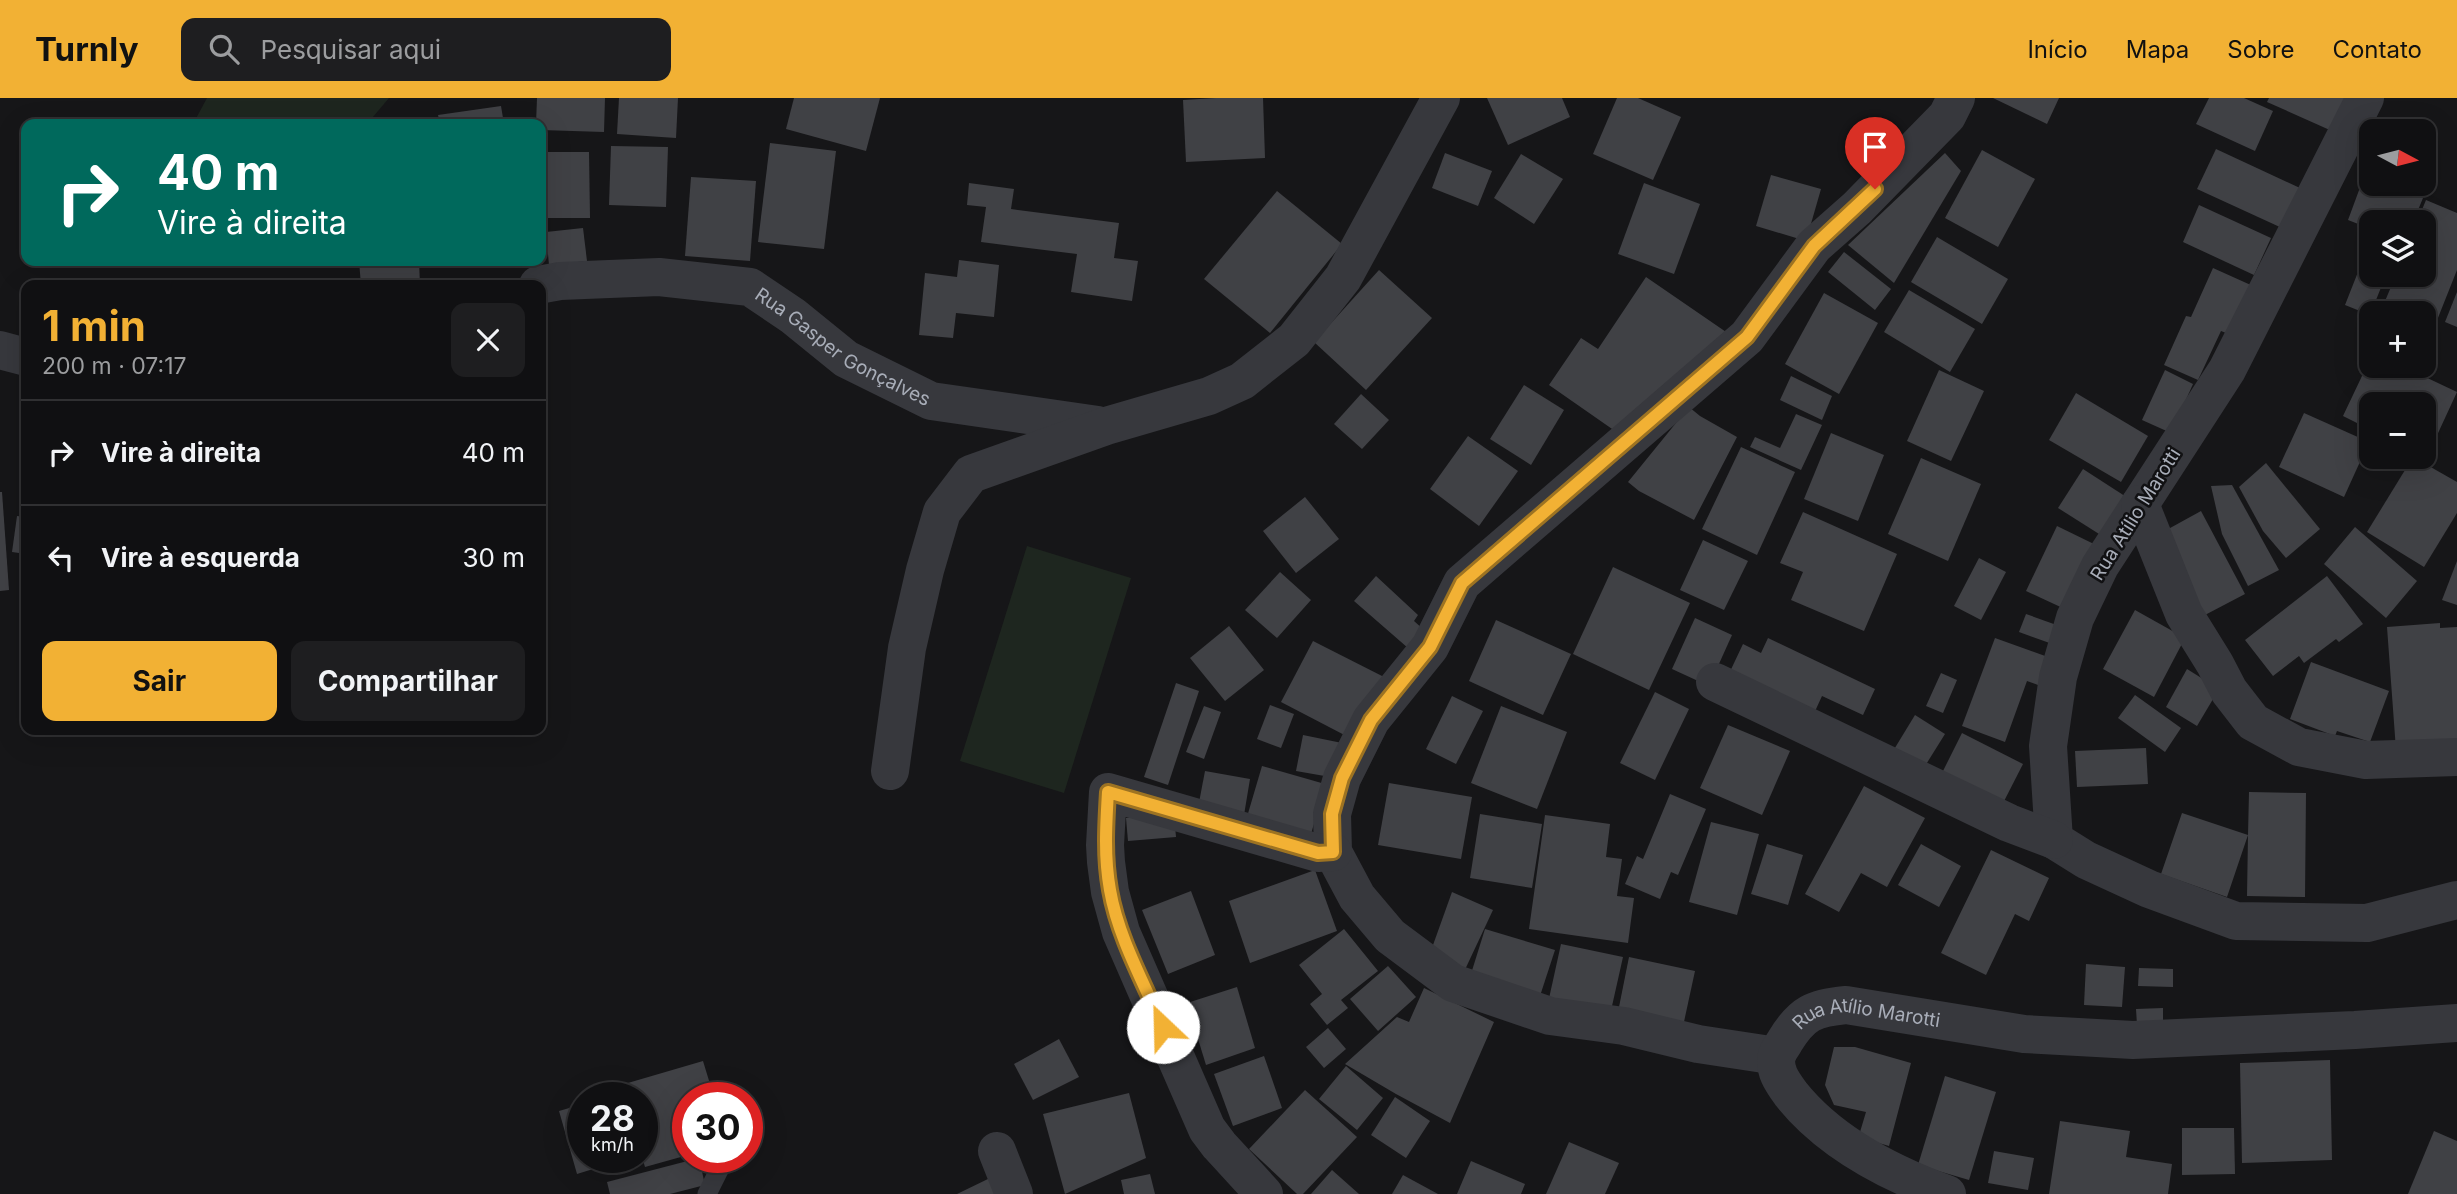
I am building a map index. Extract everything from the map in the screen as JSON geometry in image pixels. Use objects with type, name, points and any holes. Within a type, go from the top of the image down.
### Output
[{"type":"street","points":[[890,771],[907,648],[925,570],[942,512],[971,474],[1105,426],[1209,396],[1242,382],[1294,340],[1343,278],[1441,98]]},
{"type":"street","points":[[1777,1056],[1698,1044],[1624,1026],[1550,1016],[1452,984],[1390,936],[1357,897],[1333,852],[1332,814],[1342,778],[1371,720],[1430,647],[1462,583],[1747,337],[1814,246],[1857,208],[1947,116],[1956,98]]},
{"type":"street","name":"Rua Atílio Marotti","points":[[2054,840],[2048,746],[2058,677],[2075,618],[2100,566],[2227,370],[2365,98]]},
{"type":"street","name":"Rua Gasper Gonçalves","points":[[546,284],[659,278],[750,287],[793,316],[846,359],[931,401],[1105,426]]},
{"type":"street","points":[[0,350],[21,356]]},
{"type":"street","points":[[2140,504],[2184,614],[2229,691],[2253,722],[2299,747],[2366,760],[2457,757]]},
{"type":"street","points":[[1715,682],[2009,823],[2054,840],[2086,860],[2149,889],[2236,921],[2367,923],[2457,900]]},
{"type":"street","points":[[1264,1194],[1207,1129],[1121,932],[1110,892],[1106,862],[1108,792],[1318,853],[1333,852]]},
{"type":"street","name":"Rua Atílio Marotti","points":[[1947,1194],[1871,1160],[1838,1140],[1803,1109],[1779,1078],[1777,1056],[1797,1022],[1821,1008],[1846,1005],[2024,1034],[2133,1040],[2457,1023]]},
{"type":"street","points":[[997,1152],[1014,1194]]},
{"type":"lane","points":[[707,1194],[718,1173]]},
{"type":"shaded area","points":[[207,98],[389,98],[371,119],[196,119]]},
{"type":"shaded area","points":[[1027,546],[1131,578],[1064,793],[960,761]]},
{"type":"building","points":[[537,98],[605,98],[604,132],[546,130],[546,119],[536,119]]},
{"type":"building","points":[[619,98],[678,98],[676,138],[617,134]]},
{"type":"building","points":[[794,98],[880,98],[866,151],[786,129]]},
{"type":"building","points":[[1263,98],[1265,158],[1186,162],[1183,100]]},
{"type":"building","points":[[1487,98],[1562,98],[1570,117],[1508,145]]},
{"type":"building","points":[[1617,98],[1638,98],[1681,117],[1653,180],[1593,154]]},
{"type":"building","points":[[1993,98],[2059,98],[2047,124]]},
{"type":"building","points":[[2209,98],[2244,98],[2273,111],[2255,151],[2196,124]]},
{"type":"building","points":[[2269,98],[2347,98],[2332,131],[2267,102]]},
{"type":"building","points":[[501,106],[503,119],[439,119],[438,115]]},
{"type":"building","points":[[770,143],[836,151],[824,249],[758,242]]},
{"type":"building","points":[[611,146],[668,147],[666,207],[609,205]]},
{"type":"building","points":[[2216,149],[2300,188],[2282,228],[2197,189]]},
{"type":"building","points":[[1982,150],[2035,179],[1998,247],[1945,218]]},
{"type":"building","points":[[546,152],[589,152],[590,218],[546,218]]},
{"type":"building","points":[[1445,153],[1492,171],[1478,206],[1432,188]]},
{"type":"building","points":[[1945,153],[1961,171],[1894,283],[1848,245]]},
{"type":"building","points":[[1521,154],[1563,179],[1534,224],[1494,198]]},
{"type":"building","points":[[1771,175],[1821,189],[1806,241],[1756,226]]},
{"type":"building","points":[[691,177],[756,181],[750,261],[685,256]]},
{"type":"building","points":[[969,183],[1014,189],[1011,209],[1119,223],[1114,258],[1138,261],[1132,301],[1071,292],[1077,254],[981,242],[986,207],[967,205]]},
{"type":"building","points":[[1644,183],[1700,204],[1674,274],[1618,254]]},
{"type":"building","points":[[2359,190],[2359,196],[2423,198],[2418,210],[2359,210],[2359,224],[2348,220]]},
{"type":"building","points":[[1277,191],[1342,244],[1270,333],[1204,279]]},
{"type":"building","points":[[2426,200],[2457,213],[2457,270],[2436,323],[2436,301],[2385,301],[2391,287],[2436,287],[2436,210],[2422,210]]},
{"type":"building","points":[[2199,205],[2271,238],[2254,275],[2183,242]]},
{"type":"building","points":[[583,228],[587,261],[549,265],[546,232]]},
{"type":"building","points":[[1937,237],[2008,279],[1982,324],[1911,282]]},
{"type":"building","points":[[1844,252],[1891,289],[1875,310],[1828,272]]},
{"type":"building","points":[[959,260],[999,265],[994,317],[956,313],[953,338],[919,335],[925,273],[957,277]]},
{"type":"building","points":[[359,266],[419,266],[420,280],[361,280]]},
{"type":"building","points":[[2213,268],[2253,286],[2231,335],[2221,331],[2198,380],[2164,365],[2186,316],[2191,317]]},
{"type":"building","points":[[2359,269],[2359,287],[2381,287],[2376,301],[2359,301],[2359,311],[2345,305]]},
{"type":"building","points":[[1379,270],[1432,318],[1366,390],[1314,342]]},
{"type":"building","points":[[1646,277],[1729,334],[1615,431],[1549,385],[1581,338],[1598,349]]},
{"type":"building","points":[[1909,290],[1975,329],[1950,372],[1884,332]]},
{"type":"building","points":[[2457,292],[2457,327],[2445,322]]},
{"type":"building","points":[[1824,293],[1878,323],[1839,394],[1785,364]]},
{"type":"building","points":[[1939,370],[1984,391],[1951,461],[1907,441]]},
{"type":"building","points":[[2165,370],[2193,384],[2171,433],[2142,420]]},
{"type":"building","points":[[1791,376],[1832,396],[1822,420],[1780,400]]},
{"type":"building","points":[[2361,378],[2427,378],[2457,392],[2436,438],[2436,392],[2359,392],[2359,424],[2343,416]]},
{"type":"building","points":[[1524,385],[1564,410],[1531,465],[1490,439]]},
{"type":"building","points":[[2076,393],[2148,436],[2121,482],[2049,440]]},
{"type":"building","points":[[1361,394],[1389,420],[1362,449],[1334,424]]},
{"type":"building","points":[[1689,407],[1737,437],[1694,520],[1639,491],[1628,482]]},
{"type":"building","points":[[2304,413],[2359,438],[2359,464],[2344,497],[2279,467]]},
{"type":"building","points":[[1796,414],[1822,425],[1801,470],[1750,447],[1755,437],[1780,448]]},
{"type":"building","points":[[1831,433],[1884,455],[1858,521],[1804,499]]},
{"type":"building","points":[[1468,436],[1518,471],[1479,526],[1430,489]]},
{"type":"building","points":[[1741,447],[1795,472],[1757,555],[1702,529]]},
{"type":"building","points":[[1921,458],[1981,484],[1948,561],[1888,534]]},
{"type":"building","points":[[2266,463],[2320,529],[2286,558],[2263,531],[2239,487]]},
{"type":"building","points":[[2083,469],[2131,500],[2107,539],[2058,508]]},
{"type":"building","points":[[2406,469],[2434,469],[2457,482],[2457,513],[2424,567],[2367,532]]},
{"type":"building","points":[[2232,485],[2279,570],[2248,586],[2222,534],[2211,486]]},
{"type":"building","points":[[0,492],[9,590],[0,591]]},
{"type":"building","points":[[1305,497],[1339,539],[1296,573],[1263,531]]},
{"type":"building","points":[[2201,511],[2245,594],[2205,615],[2161,533]]},
{"type":"building","points":[[1803,512],[1897,554],[1864,631],[1791,600],[1803,572],[1780,563]]},
{"type":"building","points":[[17,516],[21,516],[21,553],[12,552]]},
{"type":"building","points":[[2057,526],[2098,546],[2067,610],[2026,591]]},
{"type":"building","points":[[2355,527],[2417,581],[2386,618],[2324,564]]},
{"type":"building","points":[[1703,540],[1748,561],[1724,610],[1680,590]]},
{"type":"building","points":[[1979,558],[2006,572],[1981,620],[1954,606]]},
{"type":"building","points":[[2457,561],[2457,605],[2442,600]]},
{"type":"building","points":[[1613,567],[1690,603],[1649,690],[1573,654]]},
{"type":"building","points":[[1280,572],[1311,600],[1277,638],[1245,610]]},
{"type":"building","points":[[1376,576],[1418,615],[1414,621],[1424,630],[1408,648],[1354,601]]},
{"type":"building","points":[[2327,576],[2363,624],[2339,642],[2336,639],[2304,663],[2299,656],[2273,676],[2245,640]]},
{"type":"building","points":[[2135,610],[2185,638],[2154,697],[2103,669]]},
{"type":"building","points":[[2026,614],[2065,628],[2058,646],[2019,632]]},
{"type":"building","points":[[1695,618],[1732,635],[1709,686],[1672,669]]},
{"type":"building","points":[[1496,620],[1571,654],[1543,715],[1469,681]]},
{"type":"building","points":[[2440,623],[2440,628],[2457,627],[2457,746],[2396,750],[2387,627]]},
{"type":"building","points":[[1229,626],[1264,670],[1225,701],[1190,658]]},
{"type":"building","points":[[1768,638],[1875,689],[1863,715],[1822,696],[1811,720],[1726,680],[1743,644],[1761,653]]},
{"type":"building","points":[[1995,638],[2048,657],[2038,685],[2027,681],[2005,742],[1962,726]]},
{"type":"building","points":[[1313,641],[1386,678],[1354,740],[1281,702]]},
{"type":"building","points":[[2311,662],[2389,691],[2370,742],[2337,731],[2335,736],[2290,719]]},
{"type":"building","points":[[2187,669],[2219,689],[2197,726],[2166,707]]},
{"type":"building","points":[[1941,673],[1957,680],[1943,713],[1926,706]]},
{"type":"building","points":[[1176,683],[1199,691],[1168,785],[1144,777]]},
{"type":"building","points":[[1655,692],[1689,709],[1655,780],[1620,763]]},
{"type":"building","points":[[2135,695],[2181,728],[2165,752],[2118,718]]},
{"type":"building","points":[[1452,696],[1483,711],[1456,764],[1426,749]]},
{"type":"building","points":[[1270,705],[1294,714],[1281,748],[1257,739]]},
{"type":"building","points":[[1204,706],[1221,712],[1204,759],[1186,752]]},
{"type":"building","points":[[1501,706],[1567,732],[1537,809],[1471,783]]},
{"type":"building","points":[[1915,715],[1945,734],[1920,774],[1890,756]]},
{"type":"building","points":[[1728,725],[1790,751],[1762,815],[1700,788]]},
{"type":"building","points":[[1962,733],[2023,764],[2000,809],[1939,779]]},
{"type":"building","points":[[1303,735],[1342,743],[1336,778],[1296,771]]},
{"type":"building","points":[[2146,748],[2148,784],[2077,787],[2075,751]]},
{"type":"building","points":[[1262,766],[1325,784],[1308,845],[1244,827]]},
{"type":"building","points":[[1205,771],[1250,779],[1243,821],[1197,813]]},
{"type":"building","points":[[1389,783],[1472,797],[1461,859],[1378,845]]},
{"type":"building","points":[[1864,786],[1925,818],[1887,887],[1861,873],[1839,912],[1805,894]]},
{"type":"building","points":[[2249,792],[2306,793],[2305,897],[2247,896]]},
{"type":"building","points":[[1670,794],[1706,809],[1678,875],[1671,872],[1660,899],[1625,884],[1637,856],[1643,859]]},
{"type":"building","points":[[2182,813],[2248,835],[2227,897],[2161,874]]},
{"type":"building","points":[[1174,814],[1176,837],[1128,841],[1126,818]]},
{"type":"building","points":[[1480,814],[1542,824],[1532,888],[1470,878]]},
{"type":"building","points":[[1545,815],[1610,824],[1606,857],[1622,859],[1617,896],[1634,898],[1628,943],[1529,929]]},
{"type":"building","points":[[1711,822],[1759,834],[1737,915],[1689,902]]},
{"type":"building","points":[[1767,844],[1803,855],[1788,905],[1751,894]]},
{"type":"building","points":[[1921,844],[1961,866],[1939,907],[1898,885]]},
{"type":"building","points":[[1991,850],[2049,878],[2029,921],[2015,914],[1986,975],[1941,953]]},
{"type":"building","points":[[1315,870],[1337,931],[1250,963],[1229,901]]},
{"type":"building","points":[[1191,891],[1215,955],[1168,974],[1142,910]]},
{"type":"building","points":[[1452,892],[1493,910],[1462,976],[1428,959]]},
{"type":"building","points":[[1344,929],[1378,971],[1341,1000],[1348,1008],[1327,1025],[1310,1004],[1322,994],[1299,965]]},
{"type":"building","points":[[1485,929],[1555,950],[1539,999],[1470,977]]},
{"type":"building","points":[[1561,944],[1623,957],[1610,1015],[1548,1003]]},
{"type":"building","points":[[1629,957],[1695,971],[1682,1031],[1617,1017]]},
{"type":"building","points":[[2086,964],[2125,967],[2122,1007],[2084,1005]]},
{"type":"building","points":[[1388,966],[1416,997],[1378,1031],[1350,999]]},
{"type":"building","points":[[2139,968],[2173,969],[2173,987],[2138,986]]},
{"type":"building","points":[[1237,987],[1255,1048],[1206,1065],[1187,1003]]},
{"type":"building","points":[[1424,988],[1494,1022],[1450,1123],[1345,1064],[1397,1017],[1409,1022]]},
{"type":"building","points":[[2163,1008],[2163,1024],[2137,1025],[2136,1009]]},
{"type":"building","points":[[1328,1028],[1346,1049],[1324,1068],[1306,1047]]},
{"type":"building","points":[[1059,1039],[1079,1077],[1033,1100],[1014,1064]]},
{"type":"building","points":[[1834,1047],[1855,1047],[1911,1063],[1889,1146],[1865,1139],[1860,1132],[1866,1112],[1834,1105],[1825,1085]]},
{"type":"building","points":[[1264,1056],[1282,1108],[1233,1126],[1214,1074]]},
{"type":"building","points":[[2330,1060],[2332,1160],[2242,1163],[2240,1063]]},
{"type":"building","points":[[703,1061],[709,1082],[672,1082],[672,1159],[658,1163],[658,1082],[631,1082]]},
{"type":"building","points":[[1346,1066],[1383,1098],[1357,1130],[1319,1099]]},
{"type":"building","points":[[1945,1076],[1996,1092],[1969,1180],[1918,1165]]},
{"type":"building","points":[[1305,1090],[1357,1137],[1303,1194],[1297,1194],[1249,1149]]},
{"type":"building","points":[[1129,1093],[1146,1158],[1065,1194],[1043,1114]]},
{"type":"building","points":[[1395,1097],[1430,1121],[1406,1158],[1371,1135]]},
{"type":"building","points":[[567,1109],[567,1139],[559,1111]]},
{"type":"building","points":[[2060,1121],[2130,1131],[2126,1157],[2172,1164],[2168,1194],[2049,1194]]},
{"type":"building","points":[[2182,1128],[2234,1128],[2235,1174],[2182,1175]]},
{"type":"building","points":[[2434,1131],[2457,1141],[2457,1194],[2408,1194]]},
{"type":"building","points":[[1569,1142],[1619,1163],[1605,1194],[1546,1194]]},
{"type":"building","points":[[1994,1151],[2034,1158],[2028,1190],[1988,1183]]},
{"type":"building","points":[[1471,1161],[1525,1184],[1521,1194],[1457,1194]]},
{"type":"building","points":[[672,1165],[672,1173],[702,1173],[705,1185],[670,1194],[610,1194],[607,1182],[642,1173],[658,1173],[658,1169]]},
{"type":"building","points":[[1332,1170],[1359,1194],[1311,1194]]},
{"type":"building","points":[[1150,1174],[1155,1194],[1124,1194],[1121,1180]]},
{"type":"building","points":[[1403,1175],[1438,1194],[1392,1194]]},
{"type":"building","points":[[990,1178],[998,1194],[957,1194]]},
{"type":"route","points":[[1163,1027],[1121,932],[1110,892],[1105,845],[1108,792],[1318,853],[1333,852],[1332,814],[1342,778],[1371,720],[1430,647],[1462,583],[1747,337],[1814,246],[1875,189]]}]
